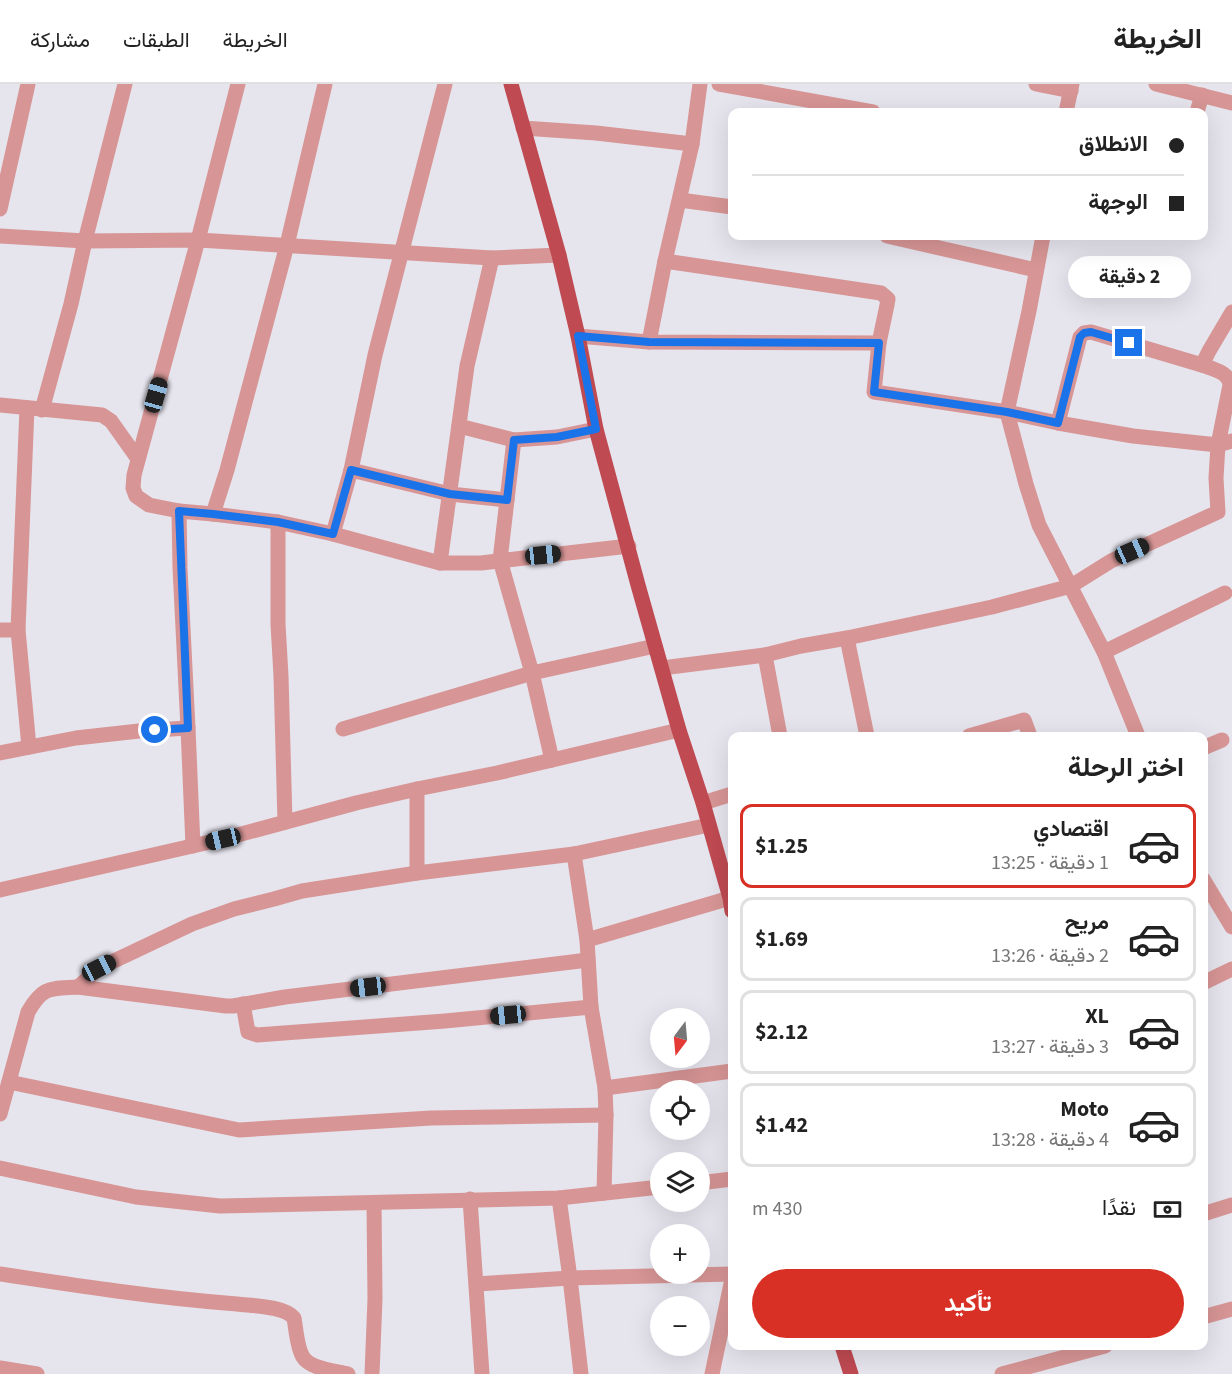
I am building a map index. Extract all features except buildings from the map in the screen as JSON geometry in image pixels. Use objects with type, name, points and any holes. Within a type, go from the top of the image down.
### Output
[{"type":"main road","points":[[511,84],[559,255],[596,429],[679,730],[703,803],[728,894]]},
{"type":"main road","points":[[843,1350],[848,1372]]},
{"type":"street","points":[[0,209],[28,84]]},
{"type":"street","points":[[29,747],[18,630],[35,409],[71,304],[125,84]]},
{"type":"street","points":[[238,84],[134,475],[133,488],[136,496],[150,505],[179,511],[278,522],[333,534],[440,563],[481,563],[629,546]]},
{"type":"street","points":[[213,514],[227,470],[287,245],[325,84]]},
{"type":"street","points":[[333,534],[351,470],[375,355],[446,84]]},
{"type":"street","points":[[649,342],[692,144],[700,84]]},
{"type":"street","points":[[719,84],[851,108]]},
{"type":"street","points":[[1036,84],[1071,87],[1067,108]]},
{"type":"street","points":[[1156,84],[1232,103]]},
{"type":"street","points":[[1198,108],[1202,95]]},
{"type":"street","points":[[523,128],[596,133],[692,144]]},
{"type":"street","points":[[680,200],[728,206]]},
{"type":"street","points":[[0,236],[85,241],[198,240],[492,258],[559,255]]},
{"type":"street","points":[[905,240],[1036,270]]},
{"type":"street","points":[[1042,240],[1007,412],[1039,525],[1104,652],[1136,732]]},
{"type":"street","points":[[440,563],[467,366],[492,258]]},
{"type":"street","points":[[665,261],[881,293],[888,299],[879,343],[874,392],[1007,412],[1134,436],[1225,443]]},
{"type":"street","points":[[1202,365],[1232,312]]},
{"type":"street","points":[[662,668],[765,655],[992,607],[1071,586],[1111,561],[1218,512],[1216,478],[1225,443],[1230,385],[1225,375],[1202,365],[1091,332],[1084,333],[1080,337],[1058,423]]},
{"type":"street","points":[[578,336],[649,342],[879,343]]},
{"type":"street","points":[[0,405],[102,415],[111,421],[138,459]]},
{"type":"street","points":[[459,426],[514,440],[557,437],[596,429]]},
{"type":"street","points":[[514,440],[500,560],[532,673],[552,760]]},
{"type":"street","points":[[351,470],[450,494],[507,500]]},
{"type":"street","points":[[179,511],[192,846]]},
{"type":"street","points":[[278,522],[278,624],[285,822]]},
{"type":"street","points":[[1104,652],[1226,593]]},
{"type":"street","points":[[0,630],[18,630]]},
{"type":"street","points":[[847,638],[866,732]]},
{"type":"street","points":[[342,729],[532,673],[656,646]]},
{"type":"street","points":[[765,655],[779,732]]},
{"type":"street","points":[[983,732],[1024,720],[1028,732]]},
{"type":"street","points":[[0,753],[76,738],[188,728]]},
{"type":"street","points":[[0,890],[192,846],[356,803],[497,773],[679,730]]},
{"type":"street","points":[[1208,746],[1222,740]]},
{"type":"street","points":[[417,789],[417,873]]},
{"type":"street","points":[[703,803],[728,795]]},
{"type":"street","points":[[78,987],[99,968],[192,924],[234,909],[302,891],[417,873],[574,854],[709,825]]},
{"type":"street","points":[[574,854],[587,940],[591,1007],[605,1089],[604,1194]]},
{"type":"street","points":[[1208,887],[1232,927]]},
{"type":"street","points":[[587,940],[728,906]]},
{"type":"street","points":[[0,1114],[28,1012],[44,991],[78,987],[226,1006],[588,960]]},
{"type":"street","points":[[1208,981],[1232,969]]},
{"type":"street","points":[[243,1004],[248,1032],[257,1035],[445,1022],[591,1007]]},
{"type":"street","points":[[605,1089],[728,1072]]},
{"type":"street","points":[[9,1082],[238,1130],[431,1118],[606,1114]]},
{"type":"street","points":[[0,1168],[136,1197],[220,1206],[559,1198],[650,1188]]},
{"type":"street","points":[[710,1182],[728,1179]]},
{"type":"street","points":[[559,1198],[581,1374]]},
{"type":"street","points":[[470,1200],[483,1374]]},
{"type":"street","points":[[372,1374],[375,1299],[374,1203]]},
{"type":"street","points":[[1208,1212],[1232,1205]]},
{"type":"street","points":[[0,1274],[158,1297],[261,1306],[285,1311],[294,1318],[302,1357],[313,1366],[348,1374]]},
{"type":"street","points":[[477,1284],[570,1278],[728,1277]]},
{"type":"street","points":[[712,1374],[728,1296]]},
{"type":"street","points":[[1208,1316],[1232,1309]]},
{"type":"street","points":[[1002,1374],[1090,1350]]},
{"type":"street","points":[[0,1368],[37,1374]]},
{"type":"route","points":[[155,730],[188,728],[179,511],[278,522],[333,534],[351,470],[450,494],[507,500],[514,440],[557,437],[596,429],[578,336],[649,342],[879,343],[874,392],[1007,412],[1058,423],[1080,337],[1084,333],[1091,332],[1129,343]]}]
